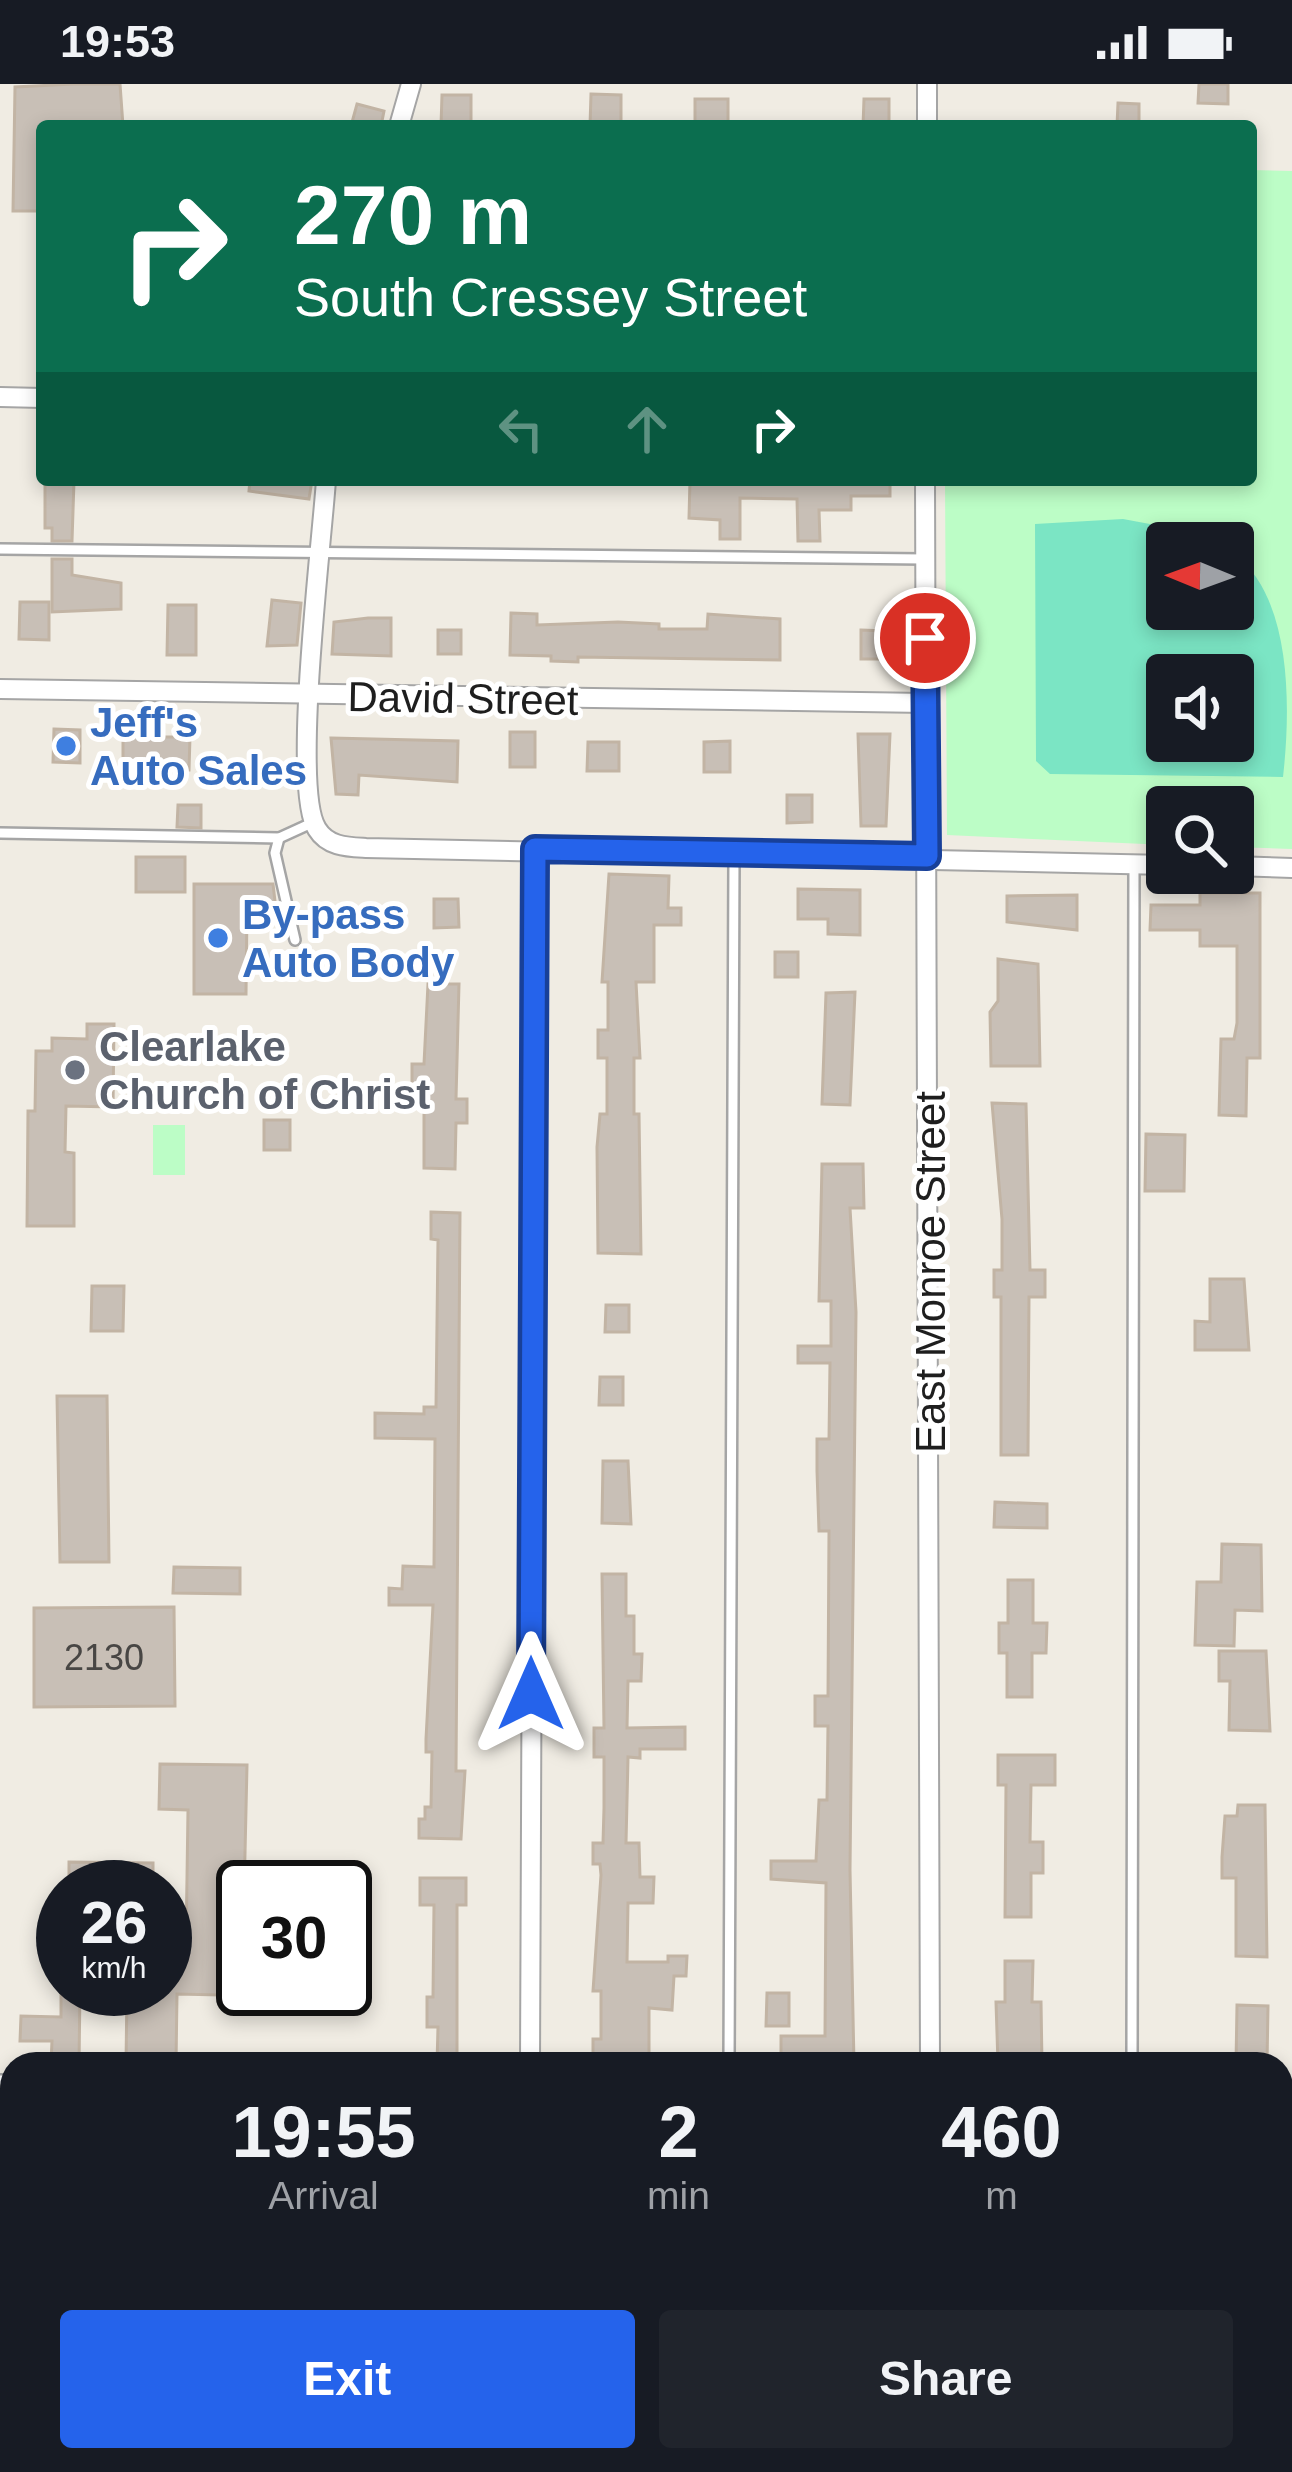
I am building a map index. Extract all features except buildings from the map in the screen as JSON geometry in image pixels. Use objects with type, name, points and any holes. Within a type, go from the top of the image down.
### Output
[{"type":"street","points":[[401,120],[410,84]]},
{"type":"street","points":[[927,84],[927,120]]},
{"type":"street","points":[[0,398],[36,398]]},
{"type":"street","points":[[326,486],[308,696],[307,801],[328,841],[366,848],[927,856],[1146,864]]},
{"type":"street","name":"East Monroe Street","points":[[925,486],[930,2052]]},
{"type":"street","name":"David Street","points":[[0,689],[926,703]]},
{"type":"street","points":[[530,2052],[535,849]]},
{"type":"street","points":[[1254,867],[1292,868]]},
{"type":"lane","points":[[0,549],[925,559]]},
{"type":"lane","points":[[0,833],[278,838],[314,822]]},
{"type":"lane","points":[[278,838],[275,853],[295,940]]},
{"type":"lane","points":[[729,2052],[734,853]]},
{"type":"lane","points":[[1132,2052],[1134,864]]},
{"type":"green space","points":[[1257,170],[1292,171],[1292,849],[1254,848],[1254,786],[1146,786],[1146,844],[947,835],[945,486],[1257,486]]},
{"type":"green space","points":[[1123,519],[1146,523],[1146,630],[1254,630],[1254,575],[1267,596],[1283,654],[1287,718],[1283,777],[1050,774],[1036,761],[1035,524]]},
{"type":"green space","points":[[153,1125],[185,1125],[185,1175],[153,1175]]},
{"type":"place","name":"Jeff's Auto Sales","points":[[66,746]]},
{"type":"place","name":"By-pass Auto Body","points":[[218,938]]},
{"type":"place","name":"Clearlake Church of Christ","points":[[75,1070]]},
{"type":"route","points":[[531,1694],[535,849],[927,856],[925,638]]}]
